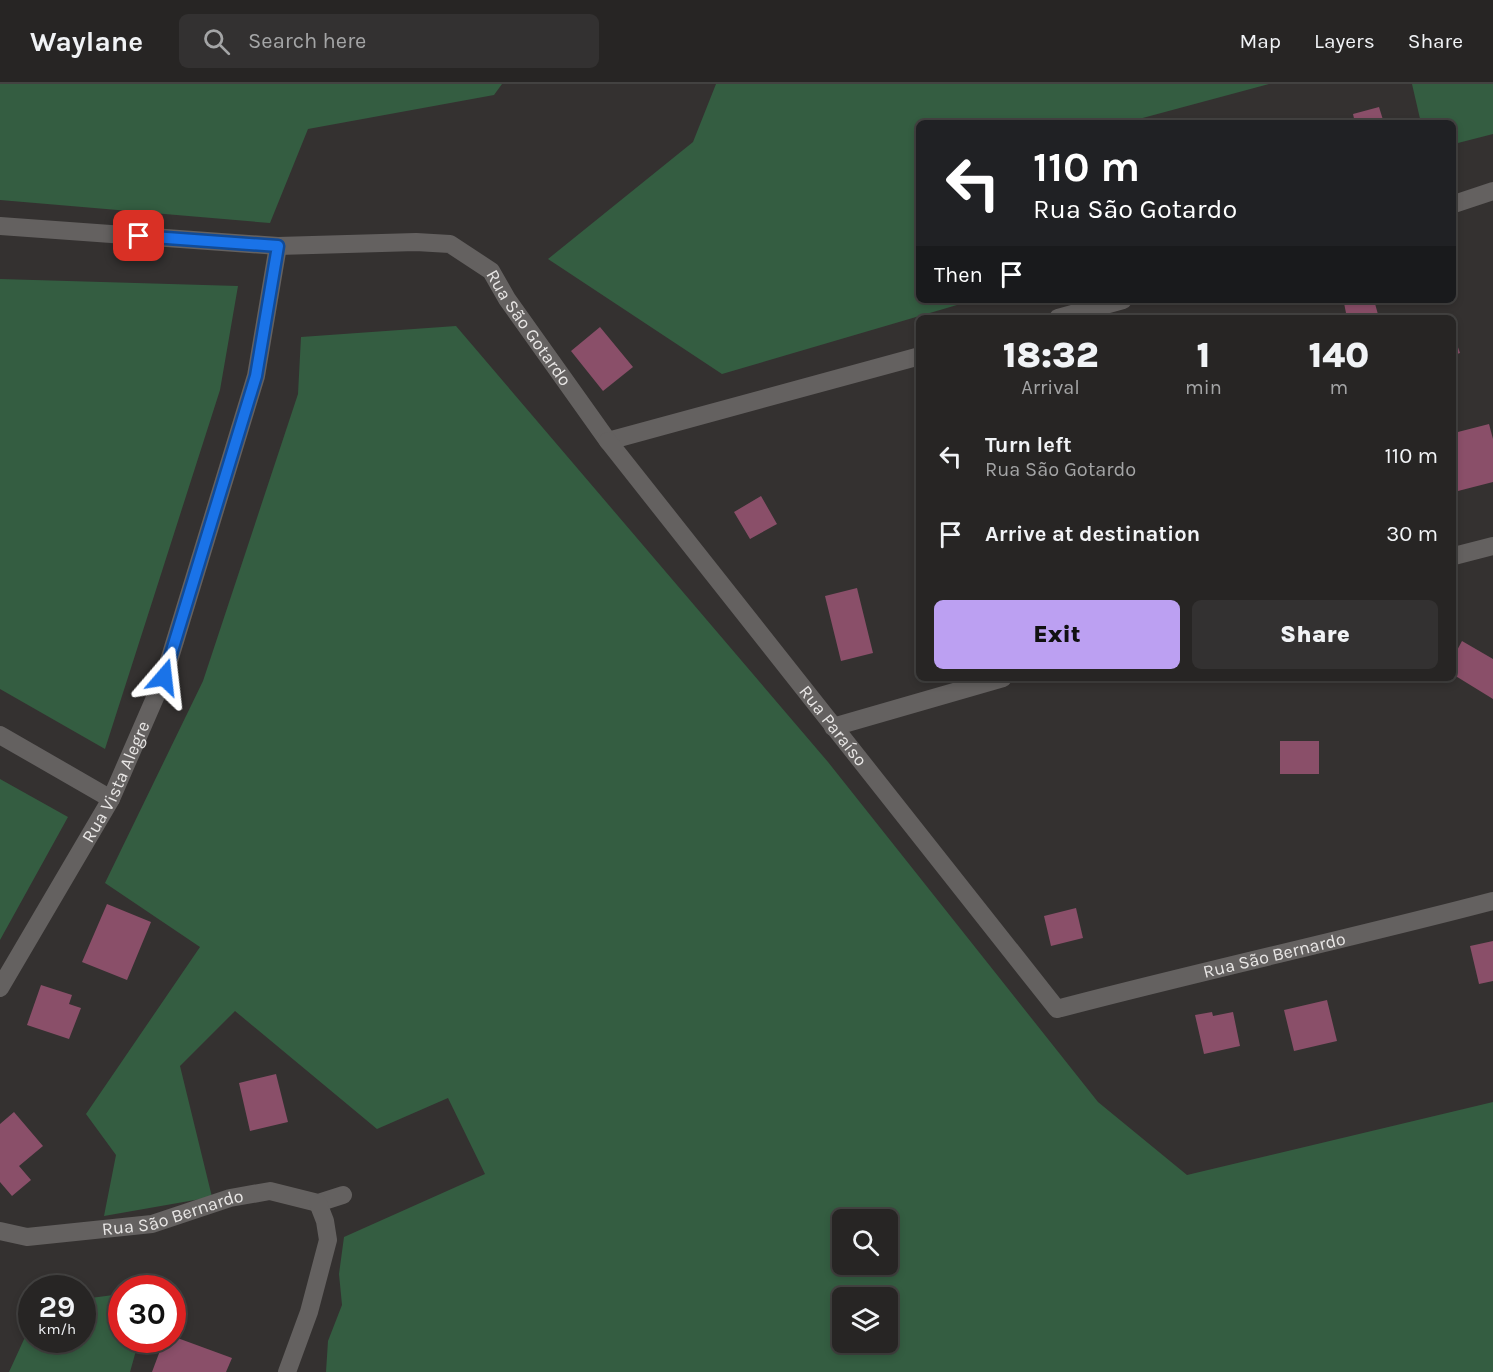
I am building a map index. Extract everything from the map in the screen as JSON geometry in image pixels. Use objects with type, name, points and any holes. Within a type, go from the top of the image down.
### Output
[{"type":"street","points":[[1456,203],[1493,191]]},
{"type":"street","name":"Rua São Gotardo","points":[[0,226],[278,246],[416,242],[450,244],[491,271],[507,299],[608,441]]},
{"type":"street","name":"Rua Vista Alegre","points":[[0,988],[111,799],[164,677],[256,376],[278,246]]},
{"type":"street","points":[[1069,315],[1112,303]]},
{"type":"street","points":[[608,441],[916,357]]},
{"type":"street","name":"Rua Paraíso","points":[[608,441],[1057,1010]]},
{"type":"street","points":[[1456,555],[1493,546]]},
{"type":"street","points":[[833,727],[993,681]]},
{"type":"street","points":[[0,735],[111,799]]},
{"type":"street","name":"Rua São Bernardo","points":[[1057,1010],[1156,983],[1493,901]]},
{"type":"street","name":"Rua São Bernardo","points":[[0,1231],[27,1237],[152,1224],[230,1198],[270,1191],[318,1203]]},
{"type":"street","points":[[287,1372],[309,1312],[328,1240],[325,1221],[318,1203],[343,1195]]},
{"type":"green space","points":[[0,84],[502,84],[494,95],[308,129],[270,223],[0,200]]},
{"type":"green space","points":[[716,84],[1269,84],[1135,120],[916,120],[916,303],[964,303],[916,315],[916,317],[722,374],[548,259],[693,142]]},
{"type":"green space","points":[[1412,84],[1493,84],[1493,134],[1456,143],[1456,120],[1420,120]]},
{"type":"green space","points":[[0,279],[238,286],[220,390],[105,749],[0,689]]},
{"type":"green space","points":[[456,326],[828,762],[1098,1102],[1187,1175],[1493,1102],[1493,1372],[326,1372],[328,1341],[342,1305],[339,1274],[344,1237],[485,1174],[448,1098],[377,1129],[235,1011],[180,1066],[212,1197],[104,1216],[116,1155],[86,1114],[200,947],[105,883],[203,681],[298,394],[301,337]]},
{"type":"green space","points":[[0,779],[68,817],[0,940]]},
{"type":"green space","points":[[108,1296],[108,1353],[135,1353],[130,1372],[9,1372],[18,1352],[96,1353],[96,1297]]},
{"type":"building","points":[[1379,107],[1383,120],[1354,120],[1353,114]]},
{"type":"building","points":[[1344,303],[1375,303],[1378,315],[1346,315]]},
{"type":"building","points":[[600,327],[633,367],[603,391],[571,351]]},
{"type":"building","points":[[1456,342],[1460,353],[1456,354]]},
{"type":"building","points":[[1489,424],[1493,439],[1493,482],[1456,491],[1456,432]]},
{"type":"building","points":[[761,496],[777,524],[750,539],[734,512]]},
{"type":"building","points":[[857,588],[873,653],[841,661],[825,596]]},
{"type":"building","points":[[1462,641],[1493,659],[1493,699],[1456,676],[1456,652]]},
{"type":"building","points":[[1280,741],[1319,741],[1319,774],[1280,774]]},
{"type":"building","points":[[107,904],[151,922],[127,980],[82,962]]},
{"type":"building","points":[[1076,908],[1083,938],[1051,946],[1044,916]]},
{"type":"building","points":[[1493,941],[1493,981],[1479,984],[1470,946]]},
{"type":"building","points":[[41,985],[72,995],[69,1004],[81,1008],[69,1039],[27,1025]]},
{"type":"building","points":[[1327,1000],[1337,1041],[1294,1051],[1284,1010]]},
{"type":"building","points":[[1212,1012],[1213,1016],[1233,1012],[1240,1046],[1204,1054],[1195,1015]]},
{"type":"building","points":[[276,1074],[288,1122],[250,1131],[239,1083]]},
{"type":"building","points":[[14,1112],[43,1146],[19,1166],[31,1180],[12,1196],[0,1182],[0,1124]]},
{"type":"building","points":[[186,1341],[232,1358],[226,1372],[152,1372],[159,1353],[186,1353]]},
{"type":"route","points":[[139,236],[278,246],[256,376],[164,677]]}]
